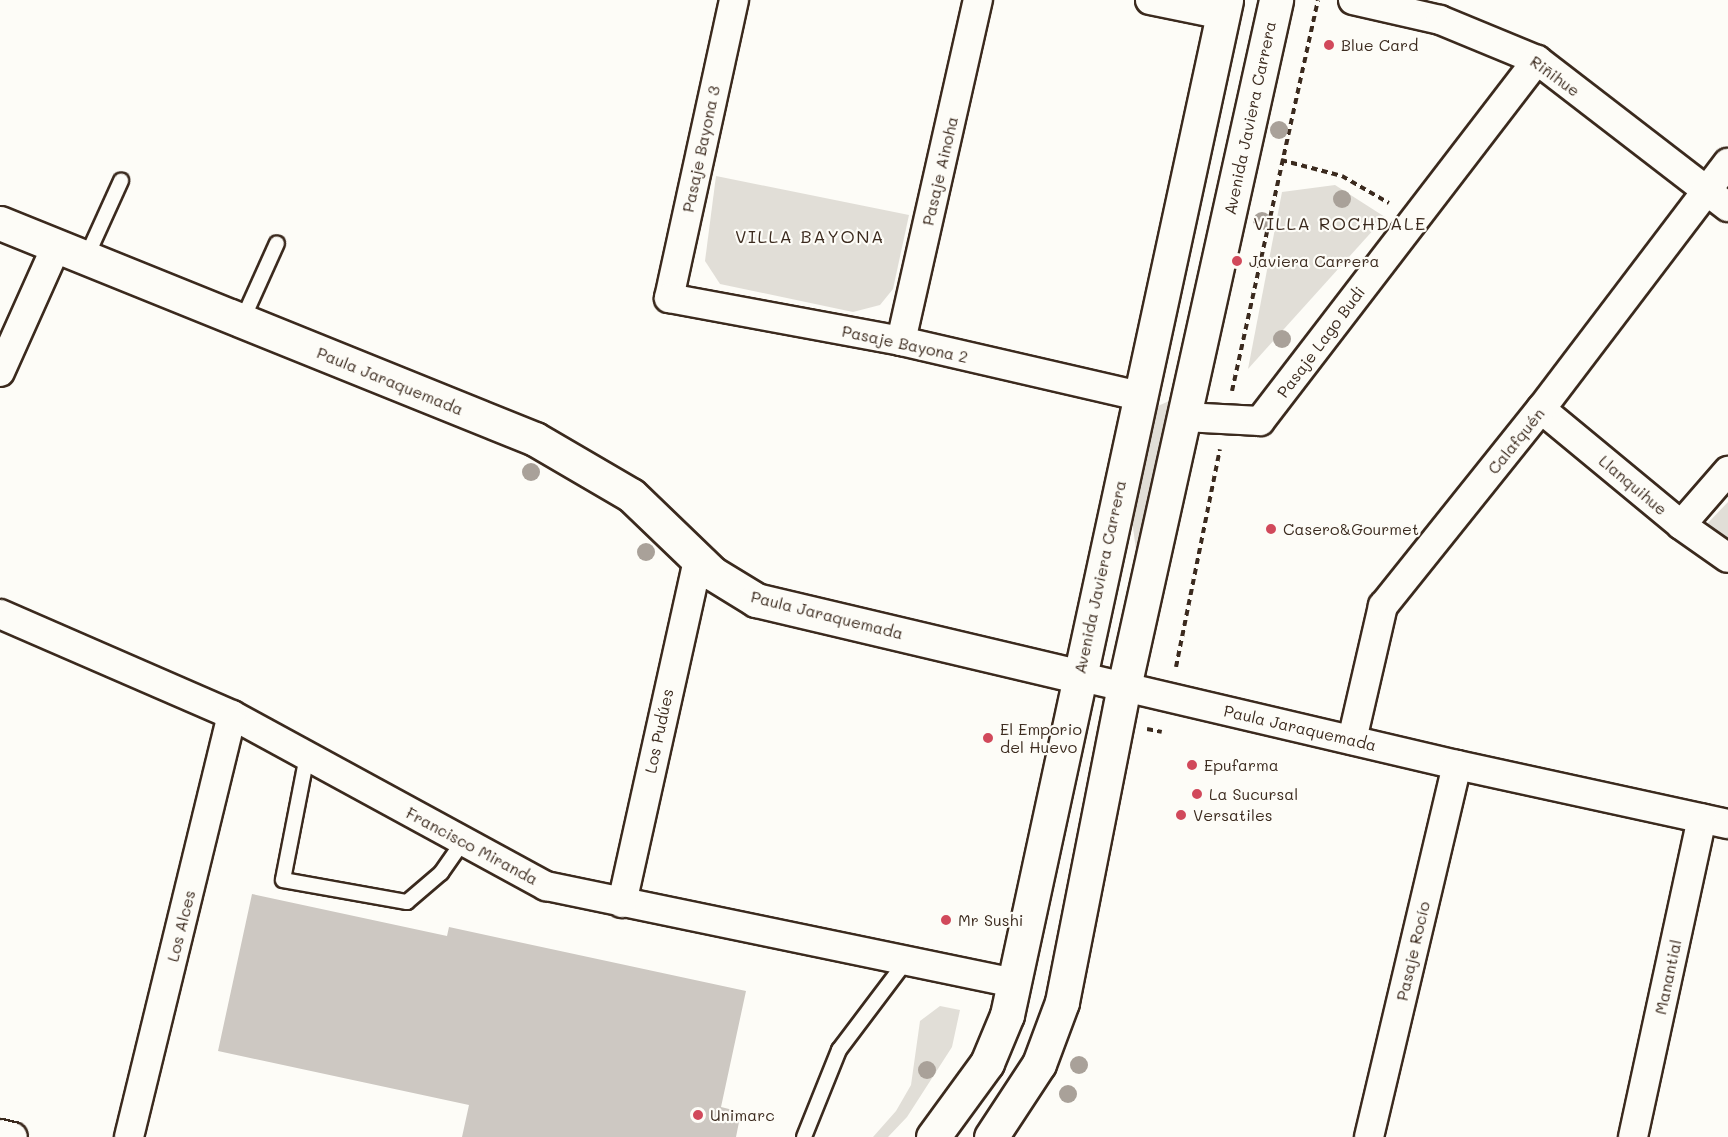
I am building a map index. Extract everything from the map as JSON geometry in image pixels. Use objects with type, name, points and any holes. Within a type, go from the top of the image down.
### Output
[{"type":"main road","name":"Avenida Javiera Carrera","points":[[991,1137],[1039,1064],[1062,1002],[1124,687],[1197,361],[1260,61],[1276,0]]},
{"type":"main road","points":[[1225,8],[1260,61]]},
{"type":"main road","name":"Avenida Javiera Carrera","points":[[933,1137],[987,1063],[999,1039],[1015,983],[1078,676],[1225,8]]},
{"type":"main road","name":"Paula Jaraquemada","points":[[0,223],[568,455],[631,495],[698,560],[733,588],[756,600],[1078,676]]},
{"type":"main road","points":[[1140,396],[1197,361]]},
{"type":"main road","points":[[1015,983],[1069,970]]},
{"type":"street","name":"Pasaje Bayona 3","points":[[669,298],[734,0]]},
{"type":"street","name":"Pasaje Ainoha","points":[[901,341],[978,0]]},
{"type":"street","points":[[1150,0],[1225,8]]},
{"type":"street","name":"Riñihue","points":[[1353,0],[1440,20],[1537,60],[1717,199]]},
{"type":"street","name":"Pasaje Lago Budi","points":[[1184,417],[1260,421],[1537,60]]},
{"type":"street","name":"Calafquén","points":[[1352,740],[1383,606],[1541,409],[1717,199],[1728,163]]},
{"type":"street","points":[[0,372],[71,253]]},
{"type":"street","name":"Pasaje Bayona 2","points":[[669,298],[901,341],[1140,396]]},
{"type":"street","name":"Llanquihue","points":[[1541,409],[1681,525],[1728,558]]},
{"type":"street","points":[[1681,525],[1728,471]]},
{"type":"street","name":"Los Pudúes","points":[[622,903],[698,560]]},
{"type":"street","name":"Francisco Miranda","points":[[0,614],[232,716],[546,886],[1015,983]]},
{"type":"street","name":"Paula Jaraquemada","points":[[1078,676],[1457,765],[1715,821]]},
{"type":"street","name":"Los Alces","points":[[129,1137],[232,716]]},
{"type":"street","name":"Pasaje Rocío","points":[[1369,1137],[1457,765]]},
{"type":"street","name":"Manantial","points":[[1634,1137],[1715,821]]},
{"type":"street","points":[[0,1134],[13,1137]]},
{"type":"lane","points":[[71,253],[121,181]]},
{"type":"lane","points":[[242,321],[277,243]]},
{"type":"lane","points":[[307,756],[283,880],[407,902],[441,873],[463,841]]},
{"type":"lane","points":[[804,1137],[839,1050],[906,961]]},
{"type":"path","points":[[1170,698],[1281,160],[1318,0]]},
{"type":"path","points":[[1281,160],[1342,176],[1391,204],[1413,222]]},
{"type":"shaded area","points":[[716,176],[909,215],[893,289],[880,305],[853,312],[720,284],[705,261]]},
{"type":"shaded area","points":[[1335,185],[1385,217],[1248,369],[1282,192]]},
{"type":"shaded area","points":[[1176,398],[1138,565],[1130,505],[1151,409]]},
{"type":"shaded area","points":[[1728,502],[1728,547],[1704,527]]},
{"type":"shaded area","points":[[940,1006],[960,1010],[952,1047],[907,1117],[888,1137],[873,1137],[896,1111],[911,1085],[920,1021]]},
{"type":"building","points":[[252,894],[447,936],[449,927],[746,991],[721,1107],[741,1112],[736,1137],[462,1137],[469,1105],[218,1051]]},
{"type":"place","name":"Blue Card","points":[[1329,45]]},
{"type":"place","name":"Javiera Carrera","points":[[1237,261]]},
{"type":"place","name":"Casero&Gourmet","points":[[1271,529]]},
{"type":"place","name":"El Emporio del Huevo","points":[[988,738]]},
{"type":"place","name":"Epufarma","points":[[1192,765]]},
{"type":"place","name":"La Sucursal","points":[[1197,794]]},
{"type":"place","name":"Versatiles","points":[[1181,815]]},
{"type":"place","name":"Mr Sushi","points":[[946,920]]},
{"type":"place","name":"Unimarc","points":[[698,1115]]},
{"type":"district","name":"VILLA ROCHDALE","points":[[1340,223]]},
{"type":"district","name":"VILLA BAYONA","points":[[810,236]]}]
